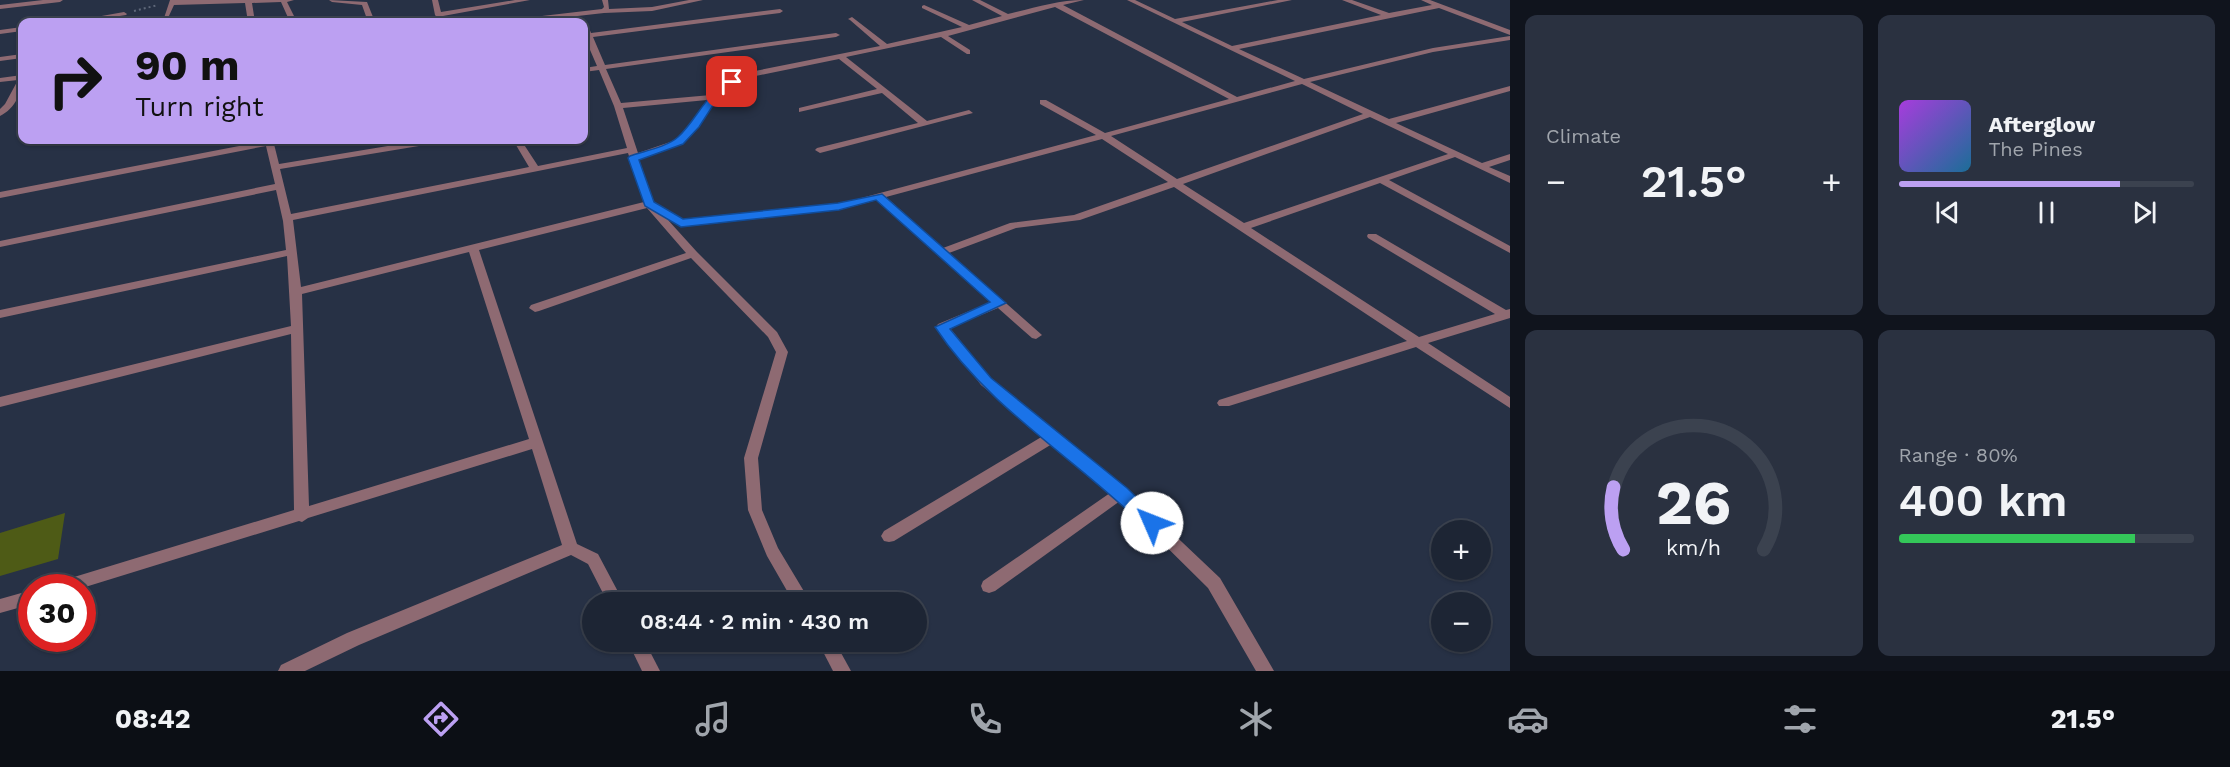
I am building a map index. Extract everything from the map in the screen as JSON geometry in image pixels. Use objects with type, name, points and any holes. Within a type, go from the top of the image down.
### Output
[{"type":"street","points":[[0,7],[60,0]]},
{"type":"street","points":[[283,0],[291,18]]},
{"type":"street","points":[[166,17],[172,1],[291,0]]},
{"type":"street","points":[[332,0],[365,3],[370,18]]},
{"type":"street","points":[[435,0],[441,18]]},
{"type":"street","points":[[438,15],[527,0]]},
{"type":"street","points":[[604,11],[607,7],[606,0]]},
{"type":"street","points":[[542,18],[660,8],[700,0]]},
{"type":"street","points":[[975,0],[1008,17]]},
{"type":"street","points":[[1034,0],[1047,6]]},
{"type":"street","points":[[287,218],[534,169],[632,154],[679,142],[695,125],[713,97],[732,82],[748,75],[942,35],[1047,6],[1081,0]]},
{"type":"street","points":[[1130,0],[1510,180]]},
{"type":"street","points":[[1174,21],[1289,0]]},
{"type":"street","points":[[1345,0],[1389,15]]},
{"type":"street","points":[[1424,0],[1510,33]]},
{"type":"street","points":[[248,1],[251,18]]},
{"type":"street","points":[[1057,4],[1235,99]]},
{"type":"street","points":[[1231,48],[1439,6]]},
{"type":"street","points":[[924,7],[969,28]]},
{"type":"street","points":[[660,8],[670,25]]},
{"type":"street","points":[[588,36],[780,11]]},
{"type":"street","points":[[98,18],[124,14]]},
{"type":"street","points":[[580,14],[581,18]]},
{"type":"street","points":[[852,19],[885,46]]},
{"type":"street","points":[[0,32],[18,30]]},
{"type":"street","points":[[588,70],[836,35]]},
{"type":"street","points":[[942,35],[967,52]]},
{"type":"street","points":[[588,38],[618,106],[649,204],[693,254],[773,335],[782,352],[751,458],[755,510],[772,551],[796,592]]},
{"type":"street","points":[[296,292],[649,204],[681,223],[839,207],[1101,134],[1302,82],[1433,50],[1510,38]]},
{"type":"street","points":[[838,55],[925,124]]},
{"type":"street","points":[[0,59],[18,57]]},
{"type":"street","points":[[0,80],[18,78]]},
{"type":"street","points":[[0,113],[18,84]]},
{"type":"street","points":[[1388,122],[1510,88]]},
{"type":"street","points":[[802,110],[885,90]]},
{"type":"street","points":[[1500,90],[1510,95]]},
{"type":"street","points":[[618,106],[713,97]]},
{"type":"street","points":[[1043,102],[1101,134],[1172,184],[1244,227],[1510,404]]},
{"type":"street","points":[[820,150],[969,113]]},
{"type":"street","points":[[942,252],[1014,225],[1076,219],[1371,114]]},
{"type":"street","points":[[0,195],[254,144]]},
{"type":"street","points":[[270,144],[287,218],[296,292],[302,516]]},
{"type":"street","points":[[275,167],[412,144]]},
{"type":"street","points":[[519,144],[534,169]]},
{"type":"street","points":[[1244,227],[1456,154]]},
{"type":"street","points":[[1482,166],[1510,157]]},
{"type":"street","points":[[1383,181],[1510,250]]},
{"type":"street","points":[[0,244],[279,186]]},
{"type":"street","points":[[878,196],[1036,335]]},
{"type":"street","points":[[1372,236],[1508,314]]},
{"type":"street","points":[[473,248],[571,548]]},
{"type":"street","points":[[0,314],[291,252]]},
{"type":"street","points":[[535,308],[693,254]]},
{"type":"street","points":[[999,303],[942,327],[986,382],[1121,493],[1214,583],[1265,671]]},
{"type":"street","points":[[1224,403],[1508,314]]},
{"type":"street","points":[[0,402],[298,328]]},
{"type":"street","points":[[889,536],[1052,437]]},
{"type":"street","points":[[96,578],[537,442]]},
{"type":"street","points":[[989,586],[1121,493]]},
{"type":"street","points":[[287,671],[352,639],[571,548],[593,558],[610,592]]},
{"type":"street","points":[[0,606],[18,601]]},
{"type":"street","points":[[641,652],[651,671]]},
{"type":"street","points":[[831,652],[843,671]]},
{"type":"path","points":[[124,14],[172,1]]},
{"type":"green space","points":[[65,513],[58,559],[0,576],[0,533]]},
{"type":"route","points":[[732,82],[713,97],[695,125],[679,142],[633,158],[649,204],[681,223],[839,207],[878,196],[999,303],[942,327],[986,382],[1121,493],[1152,523]]}]
